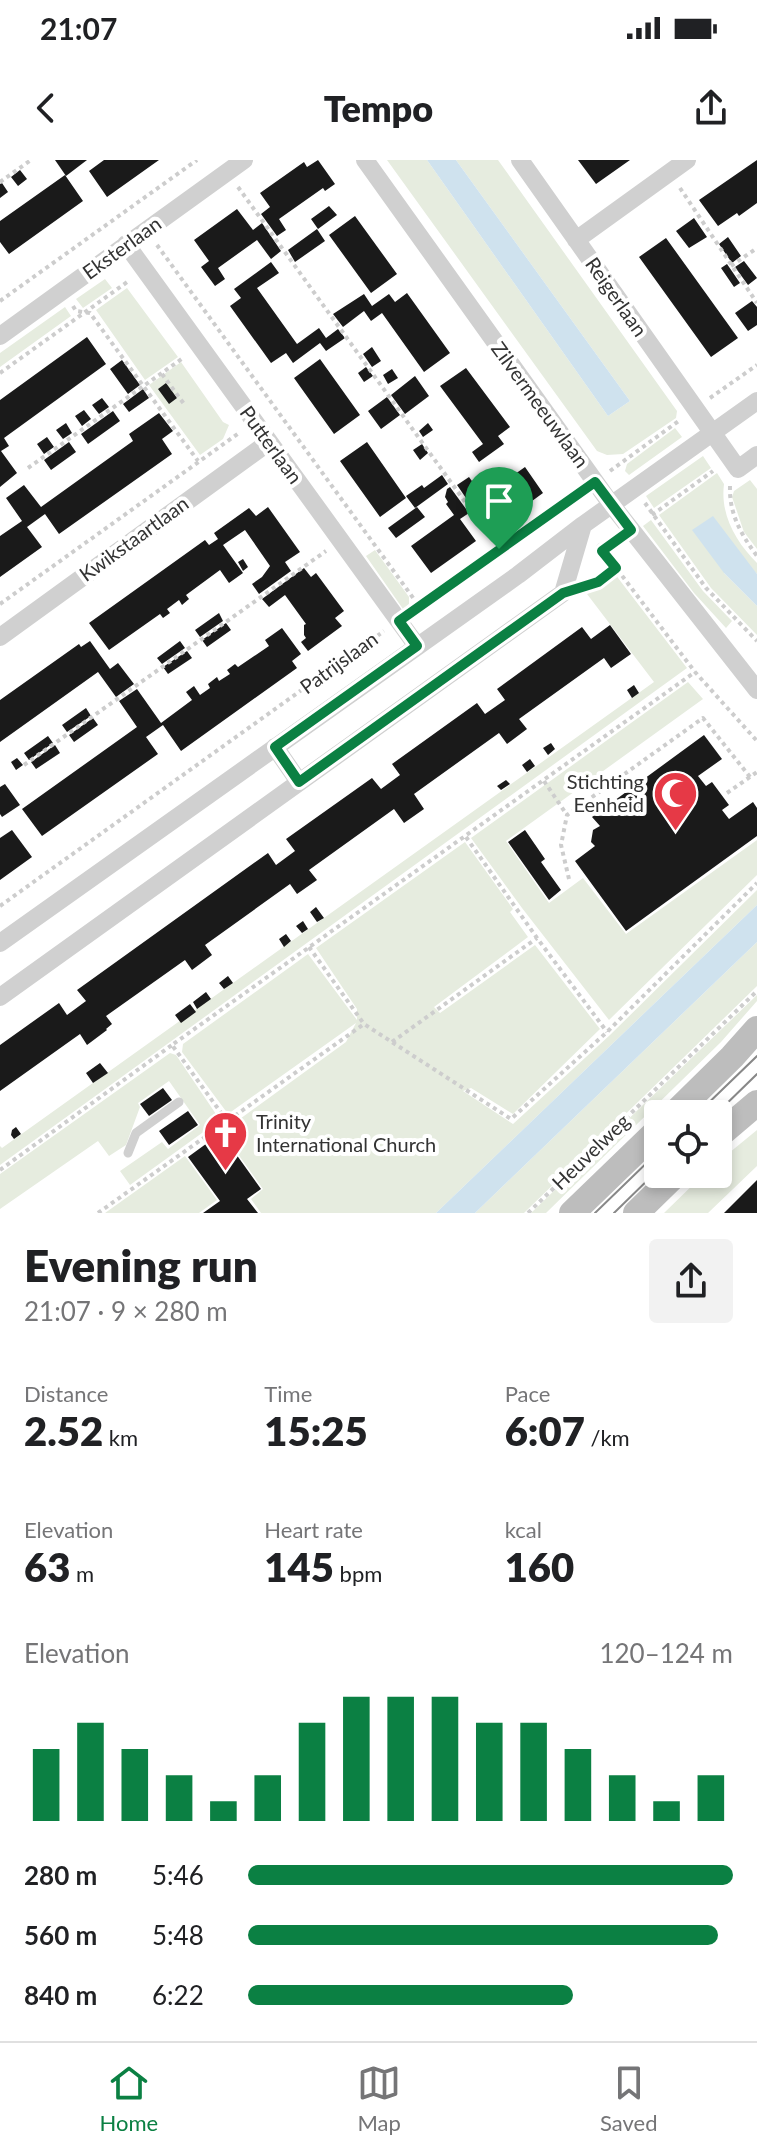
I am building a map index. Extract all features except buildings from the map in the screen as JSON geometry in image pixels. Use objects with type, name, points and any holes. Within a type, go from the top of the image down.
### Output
[{"type":"main road","points":[[688,1100],[757,1029]]},
{"type":"main road","points":[[732,1124],[757,1103]]},
{"type":"main road","name":"Heuvelweg","points":[[572,1213],[644,1144]]},
{"type":"main road","points":[[636,1213],[662,1188]]},
{"type":"street","name":"Eksterlaan","points":[[0,336],[244,160]]},
{"type":"street","name":"Zilvermeeuwlaan","points":[[365,160],[611,504],[756,684]]},
{"type":"street","name":"Reigerlaan","points":[[520,160],[713,433]]},
{"type":"street","points":[[576,240],[687,160]]},
{"type":"street","name":"Putterlaan","points":[[126,244],[417,646]]},
{"type":"street","name":"Patrijslaan","points":[[0,943],[757,401]]},
{"type":"street","points":[[713,433],[730,477],[757,455]]},
{"type":"street","name":"Kwikstaartlaan","points":[[0,637],[269,442]]},
{"type":"street","points":[[0,997],[563,593],[583,525]]},
{"type":"street","points":[[275,747],[299,782]]},
{"type":"lane","points":[[128,1153],[136,1133],[179,1102]]},
{"type":"path","points":[[0,182],[31,160]]},
{"type":"path","points":[[0,301],[197,160]]},
{"type":"path","points":[[227,172],[499,549]]},
{"type":"path","points":[[669,173],[757,303]]},
{"type":"path","points":[[146,231],[419,606]]},
{"type":"path","points":[[731,266],[757,248]]},
{"type":"path","points":[[0,373],[164,256]]},
{"type":"path","points":[[62,291],[76,311],[90,313],[199,462]]},
{"type":"path","points":[[28,468],[199,347]]},
{"type":"path","name":"Patrijslaan","points":[[0,906],[757,365]]},
{"type":"path","points":[[162,373],[184,404]]},
{"type":"path","points":[[0,604],[254,422]]},
{"type":"path","points":[[602,551],[717,468]]},
{"type":"path","points":[[730,477],[729,496],[734,517],[741,534],[757,556]]},
{"type":"path","points":[[634,488],[706,588],[757,641]]},
{"type":"path","points":[[583,525],[695,672],[757,741]]},
{"type":"path","points":[[24,765],[340,541]]},
{"type":"path","points":[[563,593],[598,582],[616,568]]},
{"type":"path","points":[[0,1170],[695,672]]},
{"type":"path","points":[[569,879],[561,845],[567,815],[703,718],[750,777]]},
{"type":"path","points":[[727,793],[757,772]]},
{"type":"path","points":[[544,781],[567,815]]},
{"type":"path","points":[[466,837],[607,1032]]},
{"type":"path","points":[[309,947],[364,1024],[511,1119],[607,1032],[757,883]]},
{"type":"path","points":[[392,1042],[537,938]]},
{"type":"path","name":"Heuvelweg","points":[[528,1213],[757,991]]},
{"type":"path","points":[[98,1213],[364,1024]]},
{"type":"path","points":[[172,1045],[227,1121]]},
{"type":"shaded area","points":[[387,160],[427,160],[608,416],[630,401],[456,160],[498,160],[677,411],[676,418],[623,454],[607,455],[597,451]]},
{"type":"shaded area","points":[[105,279],[112,288],[83,308],[76,299]]},
{"type":"shaded area","points":[[127,288],[178,357],[145,380],[96,310]]},
{"type":"shaded area","points":[[65,307],[71,316],[0,367],[0,353]]},
{"type":"shaded area","points":[[181,362],[223,422],[229,425],[223,439],[200,455],[149,385]]},
{"type":"shaded area","points":[[675,428],[682,437],[629,475],[625,471],[627,464]]},
{"type":"shaded area","points":[[703,456],[711,468],[654,508],[646,496]]},
{"type":"shaded area","points":[[717,473],[724,484],[723,495],[731,527],[757,563],[757,574],[752,569],[724,573],[757,606],[757,635],[711,588],[659,515]]},
{"type":"shaded area","points":[[750,480],[757,489],[757,549],[744,532],[732,497],[734,491]]},
{"type":"shaded area","points":[[651,520],[703,591],[732,621],[726,628],[694,593],[643,526]]},
{"type":"shaded area","points":[[375,550],[409,597],[409,604],[403,609],[366,556]]},
{"type":"shaded area","points":[[615,574],[687,668],[0,1165],[0,1146],[2,1148],[654,682],[587,594]]},
{"type":"shaded area","points":[[688,682],[703,699],[506,841],[549,903],[583,878],[626,934],[757,840],[757,875],[609,1020],[471,838]]},
{"type":"shaded area","points":[[465,842],[513,909],[510,912],[528,937],[434,1007],[440,1013],[535,945],[600,1029],[513,1114],[471,1088],[463,1091],[513,1124],[610,1035],[757,890],[757,905],[436,1213],[261,1213],[251,1199],[263,1189],[222,1132],[346,1042],[356,1023],[228,1114],[182,1052],[183,1044],[308,954],[357,1020],[357,1009],[316,948]]},
{"type":"shaded area","points":[[757,942],[757,986],[524,1213],[475,1213]]},
{"type":"shaded area","points":[[757,995],[757,1001],[721,1042],[662,1100],[648,1100]]},
{"type":"shaded area","points":[[170,1053],[176,1055],[220,1120],[130,1185],[120,1171],[162,1142],[168,1149],[200,1125],[169,1081],[138,1103],[140,1107],[126,1145],[109,1156],[98,1141],[0,1209],[0,1174]]},
{"type":"shaded area","points":[[644,1104],[644,1117],[546,1213],[531,1213]]},
{"type":"shaded area","points":[[757,1130],[757,1166],[708,1213],[664,1213],[690,1188],[732,1188],[732,1151]]},
{"type":"shaded area","points":[[185,1156],[217,1200],[199,1213],[105,1213]]},
{"type":"water","points":[[427,160],[456,160],[630,401],[608,416]]},
{"type":"water","points":[[713,516],[757,574],[757,606],[724,573],[692,530]]},
{"type":"water","points":[[757,905],[757,942],[475,1213],[436,1213]]},
{"type":"tram line","points":[[711,1100],[757,1056]]},
{"type":"tram line","points":[[730,1100],[757,1074]]},
{"type":"tram line","points":[[595,1213],[644,1166]]},
{"type":"tram line","points":[[614,1213],[644,1184]]},
{"type":"place","name":"Stichting Eenheid","points":[[675,833]]},
{"type":"place","name":"Trinity International Church","points":[[225,1173]]},
{"type":"route","points":[[595,482],[631,530],[602,551],[616,568],[598,582],[563,593],[299,782],[275,747],[417,646],[399,621],[499,549],[595,482]]}]
